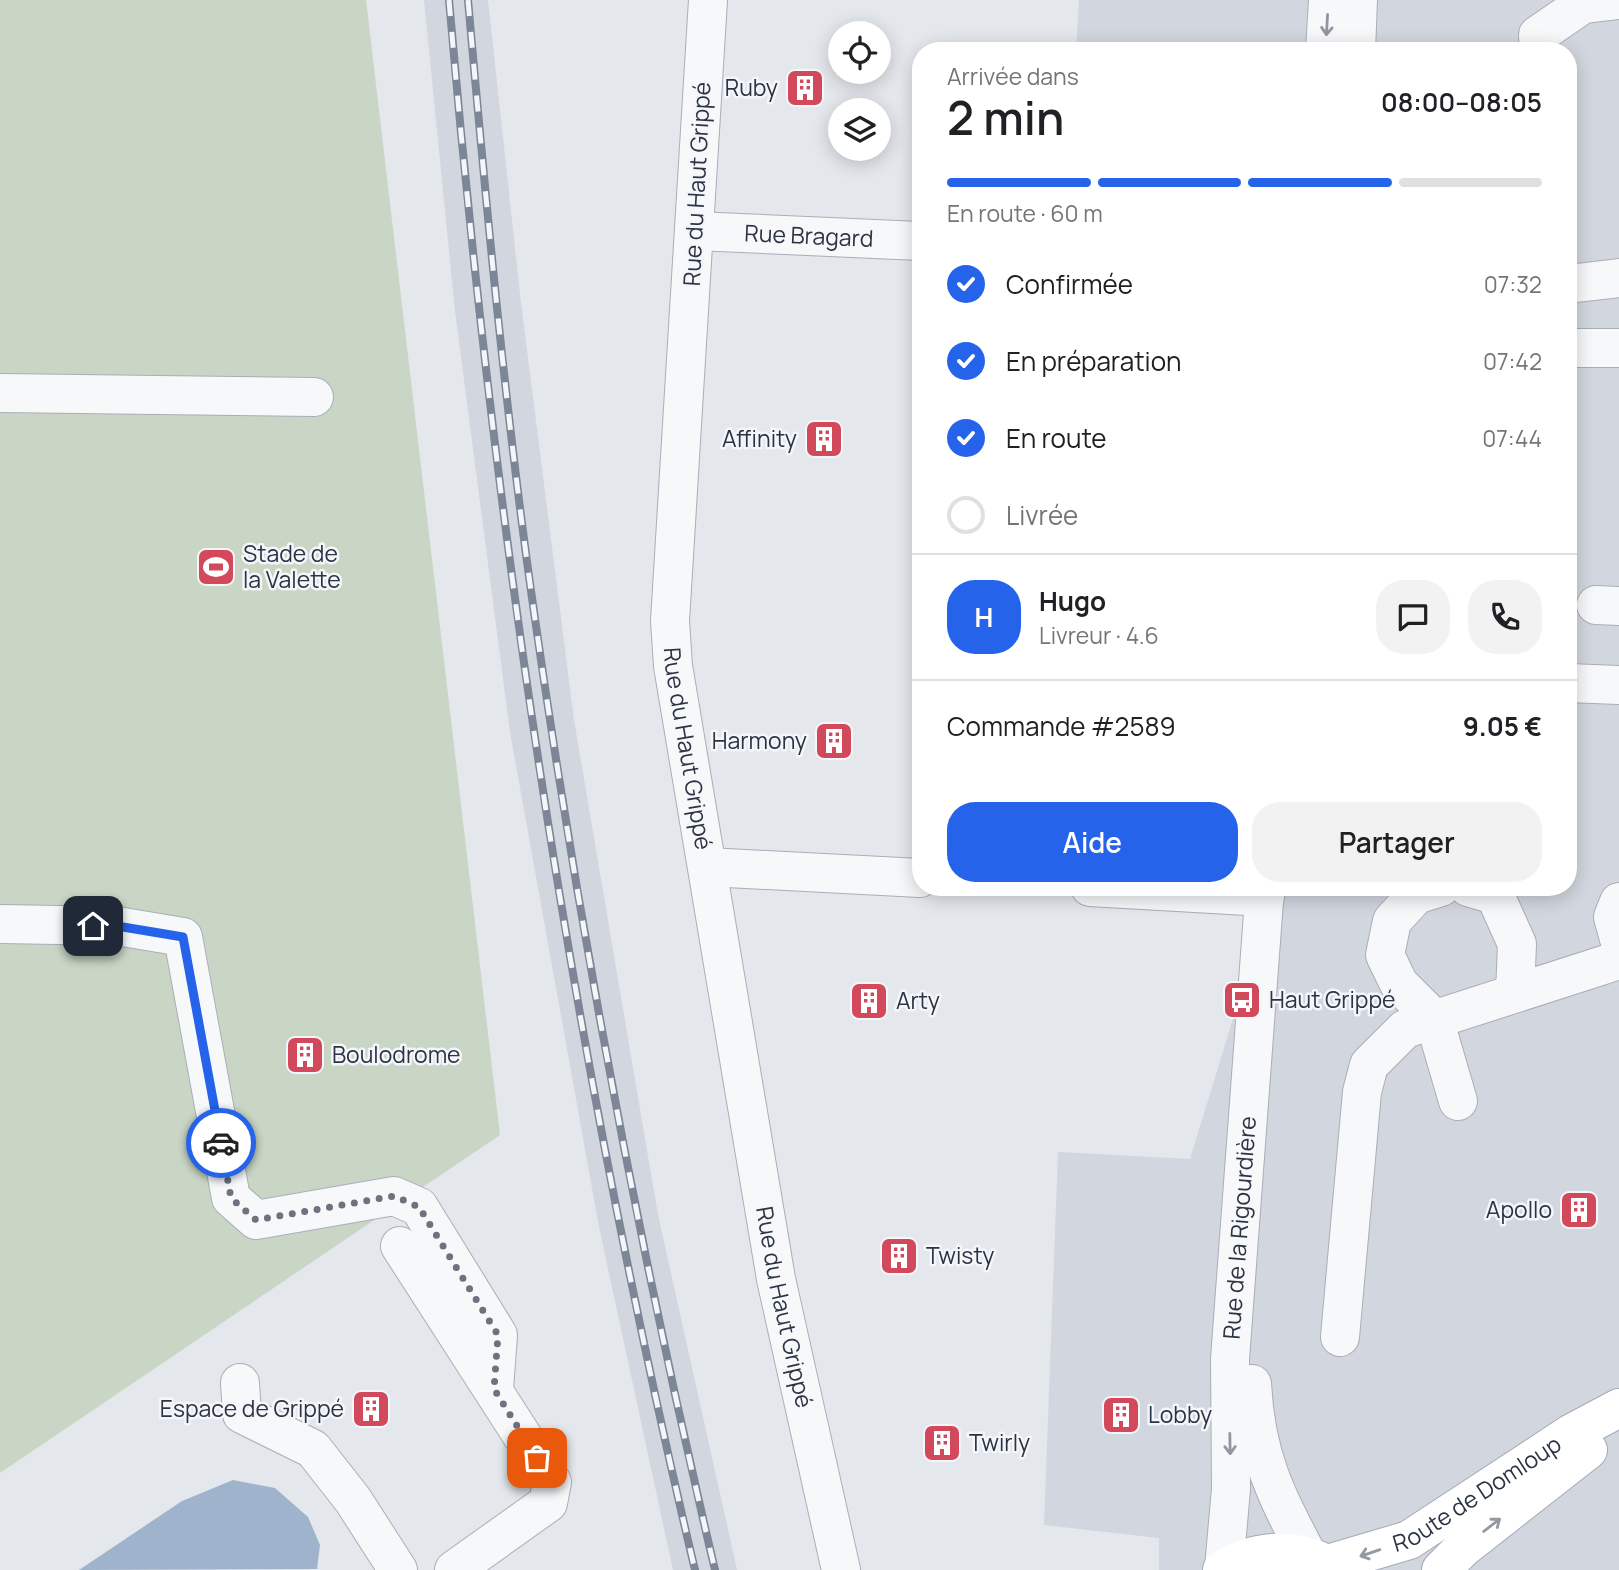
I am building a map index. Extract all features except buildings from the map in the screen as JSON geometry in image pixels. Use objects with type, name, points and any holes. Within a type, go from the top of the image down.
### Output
[{"type":"main road","name":"Route de Domloup","points":[[1325,1563],[1409,1540],[1572,1433],[1619,1408]]},
{"type":"main road","name":"Route de Domloup","points":[[1441,1570],[1463,1548],[1619,1422]]},
{"type":"main road","points":[[1223,1569],[1256,1555],[1273,1552],[1325,1563]]},
{"type":"street","name":"Rue du Haut Grippé","points":[[708,0],[670,621],[673,666],[776,1279],[841,1570]]},
{"type":"street","points":[[1326,42],[1328,0]]},
{"type":"street","points":[[1356,42],[1358,0]]},
{"type":"street","points":[[1538,42],[1538,35],[1583,4],[1619,0]]},
{"type":"street","name":"Rue Bragard","points":[[695,232],[912,241]]},
{"type":"street","points":[[1577,283],[1619,278]]},
{"type":"street","points":[[1577,348],[1619,348]]},
{"type":"street","points":[[0,393],[314,397]]},
{"type":"street","points":[[1577,683],[1619,685]]},
{"type":"street","points":[[708,867],[912,878]]},
{"type":"street","name":"Rue de la Rigourdière","points":[[1223,1569],[1231,1489],[1230,1359],[1271,896]]},
{"type":"street","name":"Rue de la Rigourdière","points":[[1272,896],[1251,1356],[1257,1441],[1266,1472],[1325,1563]]},
{"type":"street","points":[[1415,896],[1392,921],[1385,955],[1399,984],[1434,1019],[1458,1101]]},
{"type":"street","points":[[1495,896],[1517,944],[1515,993]]},
{"type":"street","points":[[1619,902],[1613,917],[1619,939]]},
{"type":"street","points":[[0,923],[117,926],[183,937],[231,1198],[256,1220],[394,1196],[419,1207],[498,1335],[494,1389]]},
{"type":"street","points":[[1340,1337],[1362,1092],[1369,1065],[1405,1029],[1619,960]]},
{"type":"street","points":[[400,1246],[552,1482],[548,1503],[454,1570]]},
{"type":"street","points":[[240,1383],[242,1414],[313,1449],[353,1500],[398,1570]]},
{"type":"shaded area","points":[[424,0],[488,0],[521,303],[574,720],[658,1215],[737,1570],[673,1570],[599,1227],[510,732],[455,311]]},
{"type":"shaded area","points":[[1079,0],[1619,0],[1619,1570],[1159,1570],[1159,1538],[1044,1525],[1058,1152],[1190,1159],[1243,986],[1248,896],[1577,896],[1577,42],[1077,42]]},
{"type":"green space","name":"Stade de la Valette","points":[[0,0],[366,0],[500,1135],[0,1473]]},
{"type":"water","points":[[233,1480],[275,1488],[308,1517],[320,1545],[317,1569],[79,1570],[182,1501]]},
{"type":"railway","points":[[449,0],[489,396],[543,790],[611,1181],[695,1570]]},
{"type":"railway","points":[[468,0],[505,383],[552,733],[592,973],[637,1212],[715,1570]]},
{"type":"way so far","points":[[221,1143],[231,1198],[256,1220],[394,1196],[419,1207],[498,1335],[494,1389],[537,1458]]},
{"type":"place","name":"Ruby","points":[[805,88]]},
{"type":"place","name":"Affinity","points":[[824,439]]},
{"type":"place","name":"Stade de la Valette","points":[[216,567]]},
{"type":"place","name":"Harmony","points":[[834,741]]},
{"type":"place","name":"Haut Grippé","points":[[1242,1000]]},
{"type":"place","name":"Arty","points":[[869,1001]]},
{"type":"place","name":"Boulodrome","points":[[305,1055]]},
{"type":"place","name":"Apollo","points":[[1579,1210]]},
{"type":"place","name":"Twisty","points":[[899,1256]]},
{"type":"place","name":"Espace de Grippé","points":[[371,1409]]},
{"type":"place","name":"Lobby","points":[[1121,1415]]},
{"type":"place","name":"Twirly","points":[[942,1443]]},
{"type":"route","points":[[93,926],[117,926],[183,937],[221,1143]]}]
